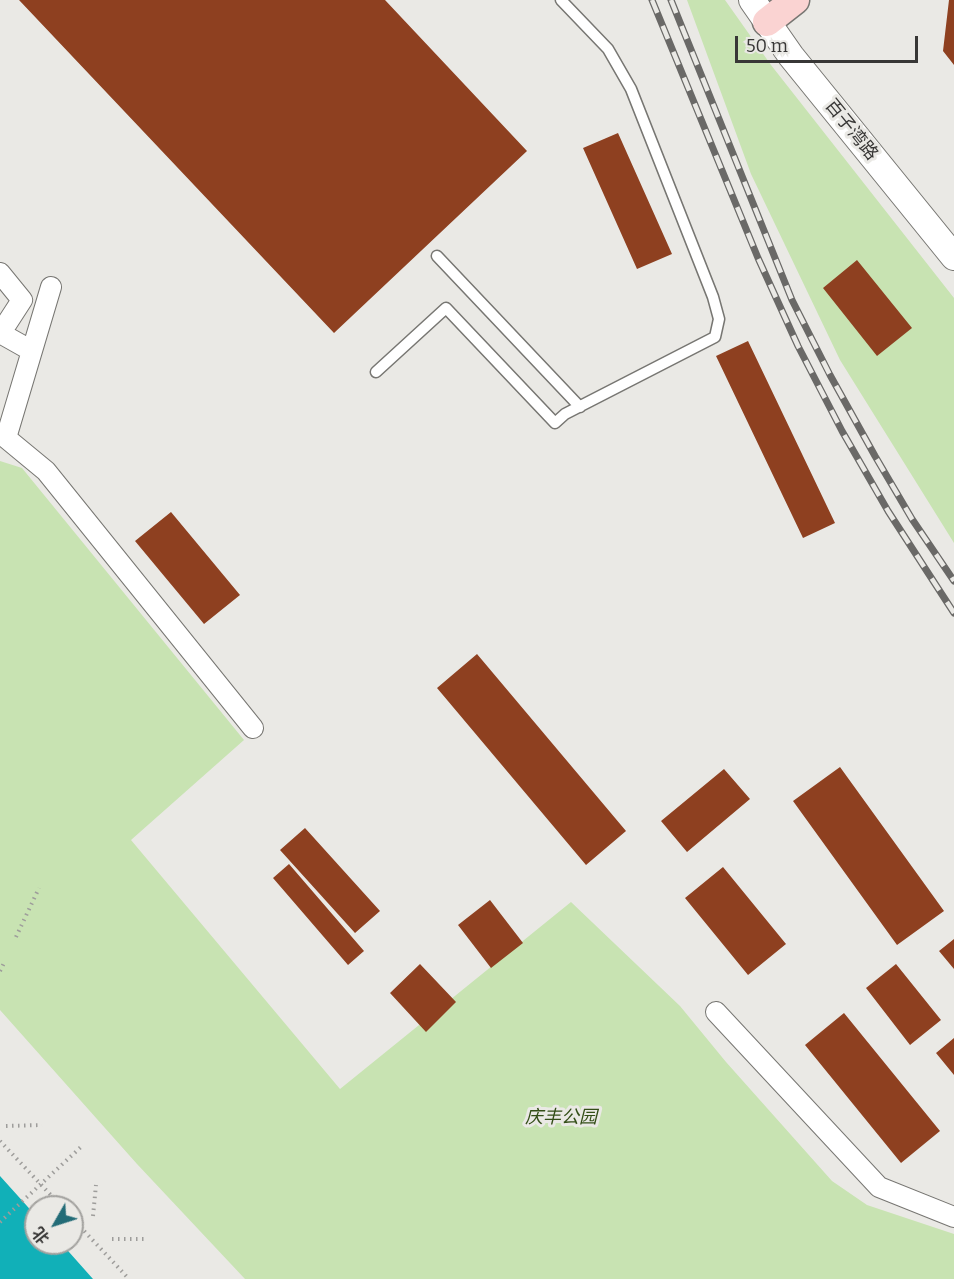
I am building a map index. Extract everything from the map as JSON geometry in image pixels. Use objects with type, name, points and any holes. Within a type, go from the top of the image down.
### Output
[{"type":"main road","points":[[759,11],[795,0]]},
{"type":"street","name":"百子湾路","points":[[759,11],[791,56],[954,257]]},
{"type":"street","points":[[0,273],[22,300],[0,334],[32,351]]},
{"type":"street","points":[[51,287],[3,438],[46,471],[253,728]]},
{"type":"street","points":[[716,1012],[879,1187],[954,1217]]},
{"type":"lane","points":[[376,372],[446,308],[555,423],[565,414],[715,337],[719,319],[713,297],[631,89],[608,49],[561,0]]},
{"type":"lane","points":[[437,256],[580,406]]},
{"type":"path","points":[[16,937],[39,888]]},
{"type":"path","points":[[0,971],[4,963]]},
{"type":"path","points":[[6,1126],[42,1125]]},
{"type":"path","points":[[0,1141],[51,1195]]},
{"type":"path","points":[[0,1222],[82,1146]]},
{"type":"path","points":[[93,1216],[96,1185]]},
{"type":"path","points":[[84,1231],[129,1279]]},
{"type":"path","points":[[112,1239],[147,1239]]},
{"type":"green space","points":[[687,0],[725,0],[771,65],[954,298],[954,543],[840,360],[751,174]]},
{"type":"green space","name":"庆丰公园","points":[[0,461],[22,468],[244,740],[131,840],[340,1089],[571,902],[680,1006],[726,1062],[832,1181],[867,1205],[954,1234],[954,1279],[245,1279],[137,1164],[0,1010]]},
{"type":"water","points":[[0,1176],[24,1203],[24,1255],[72,1255],[93,1279],[0,1279]]},
{"type":"building","points":[[19,0],[385,0],[527,151],[334,333]]},
{"type":"building","points":[[949,0],[954,0],[954,65],[943,51]]},
{"type":"building","points":[[618,133],[672,254],[637,269],[583,148]]},
{"type":"building","points":[[857,260],[912,328],[877,356],[823,288]]},
{"type":"building","points":[[748,341],[835,523],[803,538],[716,356]]},
{"type":"building","points":[[171,512],[240,595],[204,624],[135,541]]},
{"type":"building","points":[[477,654],[626,831],[586,865],[437,688]]},
{"type":"building","points":[[840,767],[944,911],[897,945],[793,801]]},
{"type":"building","points":[[724,769],[750,799],[687,852],[661,821]]},
{"type":"building","points":[[305,828],[380,911],[355,933],[280,850]]},
{"type":"building","points":[[289,864],[364,951],[348,965],[273,878]]},
{"type":"building","points":[[723,867],[786,944],[748,975],[685,898]]},
{"type":"building","points":[[490,900],[523,943],[491,968],[458,925]]},
{"type":"building","points":[[954,939],[954,969],[939,951]]},
{"type":"building","points":[[420,964],[456,1002],[426,1032],[390,993]]},
{"type":"building","points":[[896,964],[941,1020],[910,1045],[866,988]]},
{"type":"building","points":[[844,1013],[940,1131],[901,1163],[805,1045]]},
{"type":"building","points":[[954,1038],[954,1075],[936,1053]]},
{"type":"railway","points":[[652,0],[758,258],[798,346],[842,431],[888,511],[954,613]]},
{"type":"railway","points":[[671,0],[792,300],[875,456],[912,519],[954,581]]}]
